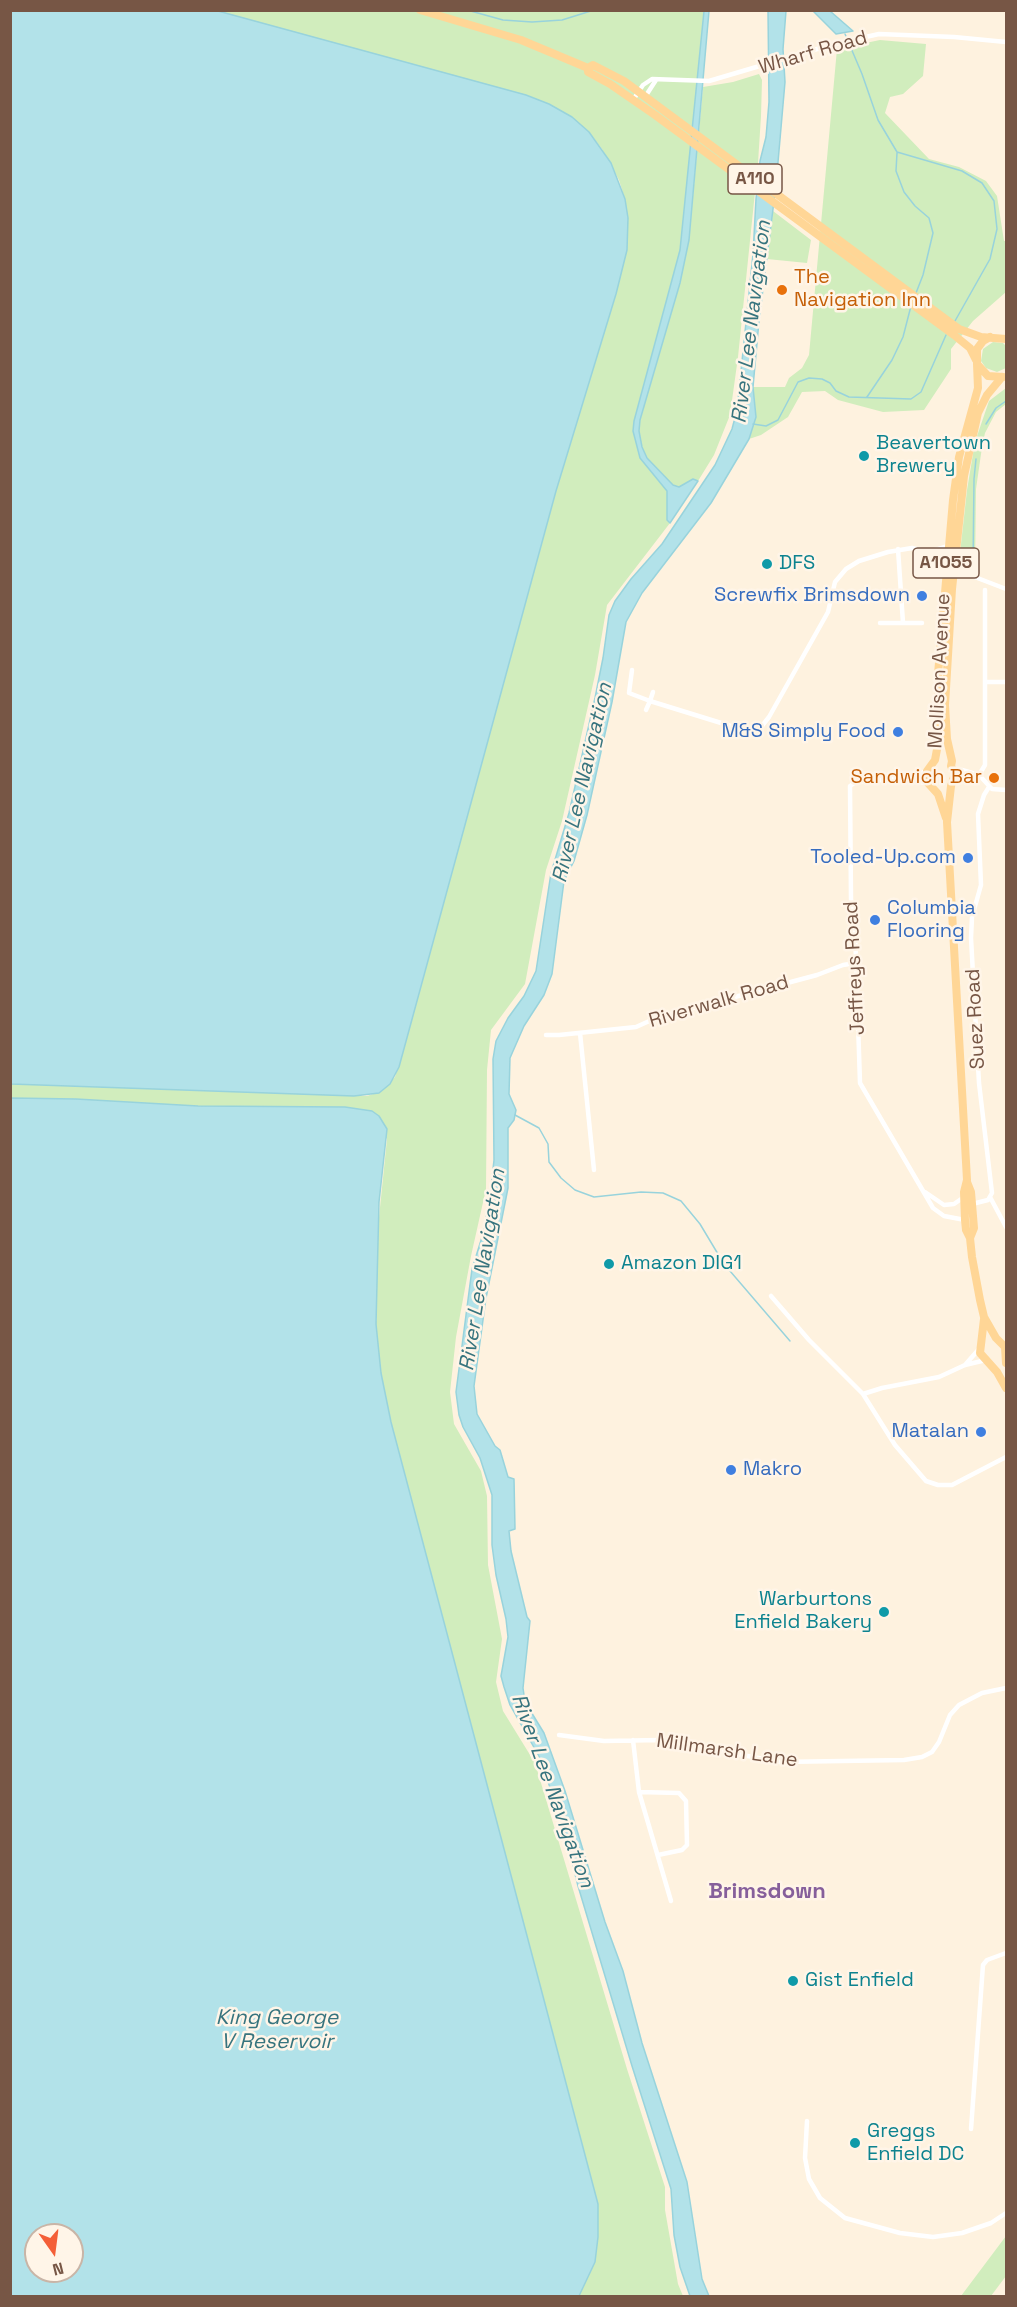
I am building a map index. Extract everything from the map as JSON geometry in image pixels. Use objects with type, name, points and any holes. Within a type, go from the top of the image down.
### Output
[{"type":"main road","name":"A110","points":[[420,10],[521,40],[588,68],[588,72],[684,132],[957,332],[970,348],[976,362]]},
{"type":"main road","name":"A110","points":[[588,68],[593,65],[642,94],[684,132]]},
{"type":"main road","points":[[1004,376],[988,376],[976,362],[977,349],[983,341],[1006,329]]},
{"type":"main road","name":"A110","points":[[957,332],[992,337]]},
{"type":"main road","points":[[992,337],[1006,339]]},
{"type":"main road","name":"Mollison Avenue","points":[[970,1238],[974,1228],[967,1180],[947,822],[955,774],[947,739],[945,705],[950,568],[948,546],[959,457],[978,388],[976,362]]},
{"type":"main road","name":"Mollison Avenue","points":[[947,822],[938,794],[929,785],[930,767],[938,744],[938,674],[950,568],[964,476],[974,429],[987,395],[1004,376]]},
{"type":"main road","name":"Mollison Avenue","points":[[930,767],[944,762],[952,768]]},
{"type":"main road","points":[[929,785],[941,790],[952,785]]},
{"type":"main road","name":"Mollison Avenue","points":[[967,1180],[964,1197],[966,1230],[970,1238],[984,1317],[1005,1349]]},
{"type":"main road","name":"Mollison Avenue","points":[[981,1346],[984,1317]]},
{"type":"main road","points":[[996,1338],[988,1338],[981,1346],[982,1356],[1006,1388]]},
{"type":"main road","points":[[987,1361],[1000,1360],[1005,1349]]},
{"type":"main road","points":[[1005,1349],[1006,1363]]},
{"type":"street","name":"Wharf Road","points":[[656,80],[709,81],[843,42],[879,34],[1006,42]]},
{"type":"street","points":[[636,102],[649,80],[656,80]]},
{"type":"street","points":[[636,102],[656,80]]},
{"type":"street","points":[[929,552],[948,546]]},
{"type":"street","points":[[632,670],[629,693],[747,731],[760,730],[828,612],[838,578],[854,564],[898,549],[912,548],[929,552],[950,568],[1006,589]]},
{"type":"street","points":[[898,549],[903,623]]},
{"type":"street","points":[[952,785],[978,775],[986,765],[985,590]]},
{"type":"street","points":[[880,623],[922,623]]},
{"type":"street","points":[[985,682],[1006,682]]},
{"type":"street","points":[[646,710],[653,692]]},
{"type":"street","name":"Jeffreys Road","points":[[930,767],[907,779],[856,782],[850,786],[850,888],[856,963],[860,1083],[933,1208],[940,1214],[965,1220]]},
{"type":"street","points":[[952,768],[978,775],[995,791],[1006,790]]},
{"type":"street","name":"Jeffreys Road","points":[[907,779],[929,785]]},
{"type":"street","name":"Suez Road","points":[[989,787],[978,814],[981,885],[972,917],[971,938],[980,1083],[992,1182],[990,1197]]},
{"type":"street","name":"Riverwalk Road","points":[[546,1035],[636,1027],[656,1018],[856,963]]},
{"type":"street","points":[[580,1033],[594,1170]]},
{"type":"street","name":"Jeffreys Road","points":[[922,1190],[944,1205],[954,1204],[964,1197]]},
{"type":"street","points":[[972,1204],[990,1197],[1006,1227]]},
{"type":"street","points":[[771,1296],[809,1340],[863,1394],[899,1452],[919,1476],[929,1483],[945,1486],[959,1482],[1006,1457]]},
{"type":"street","points":[[965,1365],[981,1346]]},
{"type":"street","points":[[863,1394],[939,1377],[965,1365],[987,1361]]},
{"type":"street","name":"Millmarsh Lane","points":[[559,1736],[604,1742],[661,1740],[780,1762],[846,1762],[916,1758],[927,1755],[935,1748],[950,1715],[959,1705],[982,1693],[1006,1688]]},
{"type":"street","points":[[633,1740],[639,1792],[671,1901]]},
{"type":"street","points":[[639,1792],[679,1793],[686,1801],[687,1845],[682,1850],[658,1855]]},
{"type":"street","points":[[971,2129],[982,1965],[987,1960],[1006,1953]]},
{"type":"street","points":[[807,2121],[805,2158],[809,2179],[820,2198],[845,2218],[900,2233],[933,2236],[962,2233],[991,2223],[1006,2213]]},
{"type":"green space","points":[[218,11],[704,11],[680,250],[633,431],[640,458],[667,491],[667,520],[670,523],[607,605],[595,675],[562,821],[546,870],[525,984],[491,1030],[487,1070],[486,1189],[456,1337],[450,1392],[454,1424],[481,1471],[487,1496],[488,1565],[502,1639],[496,1682],[503,1711],[535,1763],[665,2187],[665,2210],[678,2284],[683,2296],[579,2296],[595,2262],[598,2204],[391,1422],[381,1373],[376,1324],[378,1227],[387,1139],[362,1109],[303,1106],[198,1106],[11,1098],[11,1084],[367,1096],[379,1092],[395,1077],[556,491],[616,294],[628,218],[625,199],[619,180],[602,149],[589,132],[549,104],[526,95]]},
{"type":"green space","points":[[880,40],[926,44],[923,76],[903,94],[890,97],[885,113],[929,159],[959,167],[986,181],[997,196],[1004,241],[1006,241],[1006,292],[973,321],[951,349],[951,369],[924,410],[883,412],[838,400],[825,391],[802,392],[788,417],[761,435],[749,439],[756,417],[753,387],[785,387],[789,378],[802,368],[809,355],[837,49]]},
{"type":"green space","points":[[759,74],[762,80],[758,163],[730,415],[714,455],[698,481],[693,479],[679,487],[673,485],[647,458],[639,431],[640,420],[680,283],[689,240],[703,87],[733,82]]},
{"type":"green space","points":[[773,211],[811,240],[807,263],[767,259]]},
{"type":"green space","points":[[993,342],[1003,343],[1006,346],[1006,368],[997,372],[986,368],[981,361],[983,349]]},
{"type":"green space","points":[[1006,388],[1006,404],[996,412],[985,433],[982,447],[976,489],[975,570],[963,565],[960,553],[975,442],[989,401]]},
{"type":"green space","points":[[1006,2236],[1006,2276],[991,2296],[961,2296]]},
{"type":"water","points":[[11,10],[218,11],[526,95],[549,104],[572,117],[589,132],[611,163],[625,199],[628,218],[627,250],[616,294],[556,491],[399,1067],[390,1084],[379,1093],[354,1096],[11,1084]]},
{"type":"water","points":[[704,11],[709,11],[689,240],[680,283],[640,420],[639,431],[647,458],[673,485],[679,487],[693,479],[698,481],[670,523],[667,520],[667,491],[640,458],[633,431],[680,250]]},
{"type":"water","name":"River Lee Navigation","points":[[768,11],[786,11],[783,49],[785,82],[753,387],[756,417],[749,439],[711,503],[642,593],[626,622],[612,702],[587,815],[574,861],[564,881],[552,974],[544,995],[524,1026],[510,1058],[509,1094],[516,1110],[514,1120],[508,1128],[508,1188],[486,1298],[474,1386],[477,1414],[495,1446],[500,1450],[508,1477],[514,1479],[515,1529],[509,1531],[511,1551],[527,1617],[530,1621],[523,1688],[525,1702],[544,1733],[565,1791],[687,2182],[702,2279],[709,2296],[690,2296],[680,2267],[674,2235],[671,2189],[578,1886],[564,1829],[540,1758],[510,1705],[501,1676],[508,1637],[492,1545],[492,1495],[480,1458],[463,1427],[456,1392],[472,1269],[483,1234],[490,1196],[494,1160],[493,1059],[496,1041],[508,1018],[524,996],[536,971],[551,873],[569,813],[595,698],[609,615],[615,601],[662,544],[715,465],[732,429],[737,410],[753,254],[756,199],[769,102]]},
{"type":"water","points":[[813,11],[830,11],[853,31],[836,34]]},
{"type":"water","name":"King George V Reservoir","points":[[11,1098],[198,1106],[345,1107],[372,1111],[379,1116],[387,1129],[379,1202],[376,1324],[381,1373],[391,1422],[598,2204],[595,2262],[579,2296],[11,2296]]},
{"type":"waterway","points":[[467,10],[503,20],[532,22],[562,20],[594,10]]},
{"type":"waterway","points":[[845,34],[878,120],[897,152],[962,171],[982,183],[994,201],[997,229],[990,259],[955,321]]},
{"type":"waterway","points":[[897,153],[896,171],[904,192],[929,218],[933,233],[923,275],[916,293]]},
{"type":"waterway","points":[[867,397],[892,360],[903,337],[911,306]]},
{"type":"waterway","name":"River Lee Navigation","points":[[753,424],[766,426],[778,420],[798,382],[809,378],[822,379],[830,383],[836,391],[849,397],[911,399],[921,392],[946,335]]},
{"type":"waterway","points":[[986,424],[996,408],[1006,401]]},
{"type":"waterway","points":[[973,566],[976,459]]},
{"type":"waterway","points":[[515,1115],[539,1128],[548,1144],[549,1162],[561,1178],[575,1190],[594,1197],[641,1192],[663,1193],[681,1201],[700,1224],[724,1264],[790,1341]]},
{"type":"place","name":"The Navigation Inn","points":[[782,290]]},
{"type":"place","name":"Beavertown Brewery","points":[[864,456]]},
{"type":"place","name":"DFS","points":[[767,564]]},
{"type":"place","name":"Screwfix Brimsdown","points":[[922,596]]},
{"type":"place","name":"M&S Simply Food","points":[[898,732]]},
{"type":"place","name":"Sandwich Bar","points":[[994,778]]},
{"type":"place","name":"Tooled-Up.com","points":[[968,858]]},
{"type":"place","name":"Columbia Flooring","points":[[875,920]]},
{"type":"place","name":"Amazon DIG1","points":[[609,1264]]},
{"type":"place","name":"Matalan","points":[[981,1432]]},
{"type":"place","name":"Makro","points":[[731,1470]]},
{"type":"place","name":"Warburtons Enfield Bakery","points":[[884,1612]]},
{"type":"place","name":"Gist Enfield","points":[[793,1981]]},
{"type":"place","name":"Greggs Enfield DC","points":[[855,2143]]},
{"type":"district","name":"Brimsdown","points":[[767,1892]]}]
